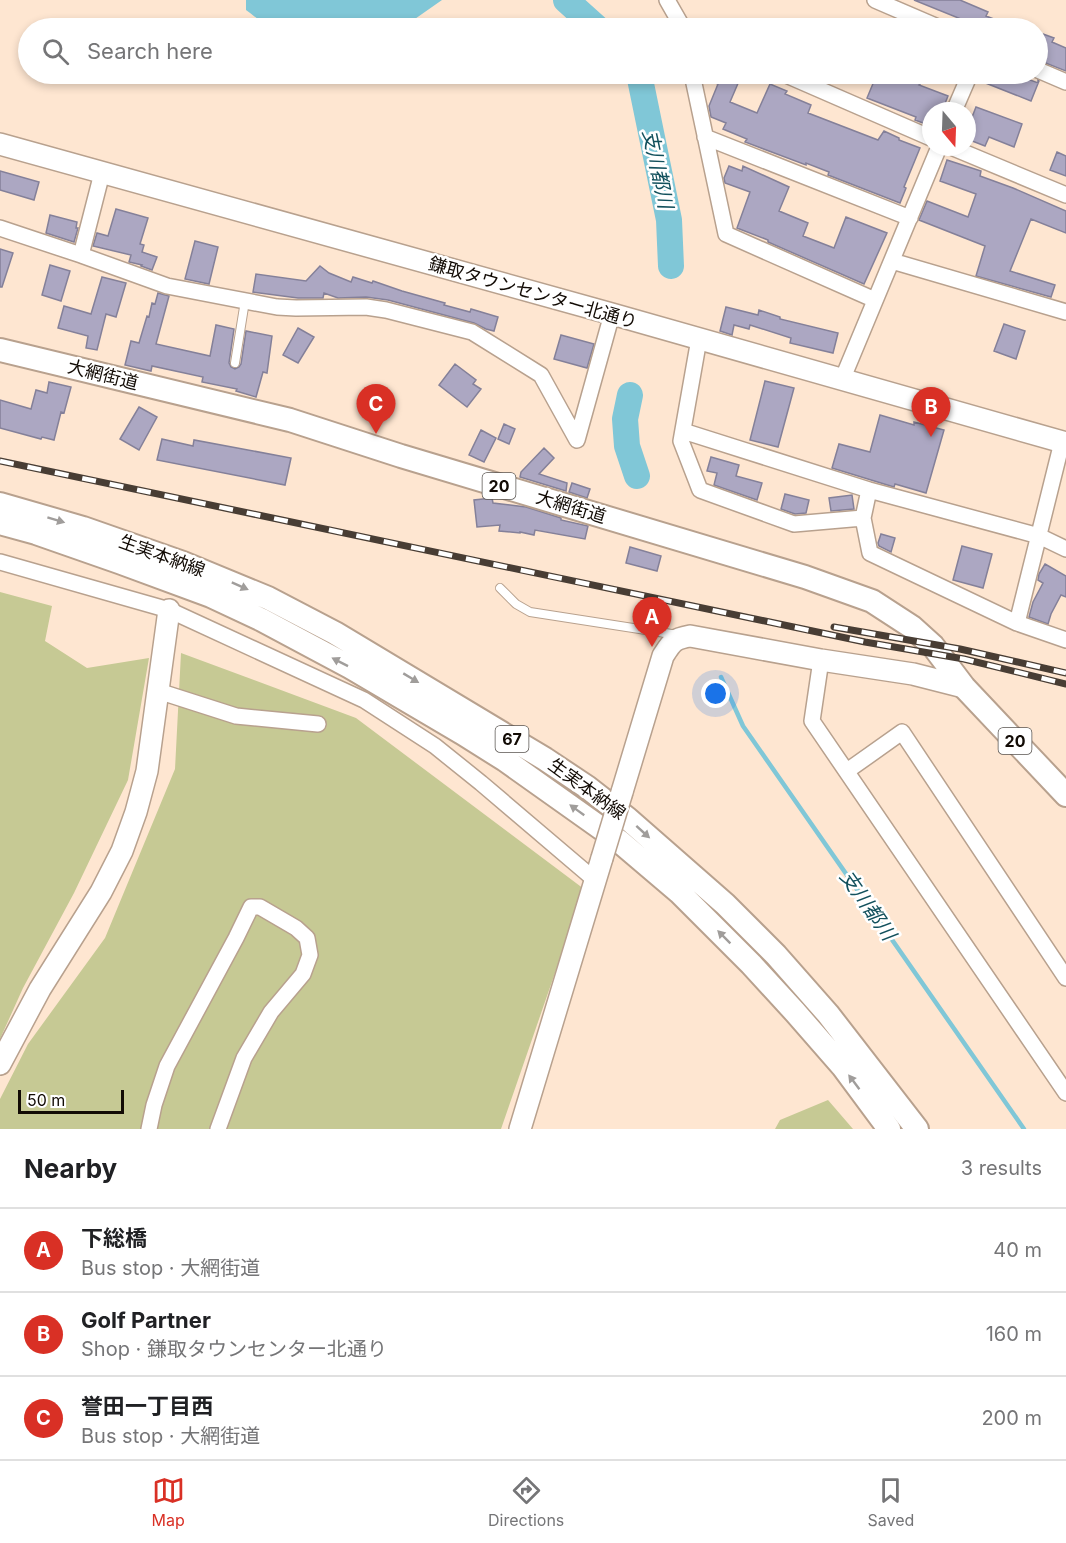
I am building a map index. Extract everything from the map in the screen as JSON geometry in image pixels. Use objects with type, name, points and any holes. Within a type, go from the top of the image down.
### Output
[{"type":"main road","name":"大網街道","points":[[0,350],[290,420],[843,590],[872,601],[912,627],[933,646],[964,687],[1066,795]]},
{"type":"main road","name":"生実本納線","points":[[0,504],[82,528],[183,563],[268,598],[335,633],[545,759],[587,787],[628,819],[725,904],[776,955],[828,1014],[916,1129]]},
{"type":"main road","name":"生実本納線","points":[[0,523],[36,533],[211,596],[262,620],[350,667],[505,760],[619,841],[679,892],[795,1012],[843,1067],[890,1129]]},
{"type":"street","points":[[667,0],[677,18]]},
{"type":"street","points":[[875,0],[917,18]]},
{"type":"street","points":[[1048,74],[1066,82]]},
{"type":"street","points":[[694,84],[726,234],[875,300]]},
{"type":"street","points":[[807,84],[922,134]]},
{"type":"street","points":[[958,102],[966,84]]},
{"type":"street","points":[[705,137],[910,218]]},
{"type":"street","name":"鎌取タウンセンター北通り","points":[[0,144],[1064,442]]},
{"type":"street","points":[[842,380],[935,156]]},
{"type":"street","points":[[973,156],[1066,195]]},
{"type":"street","points":[[81,255],[102,173]]},
{"type":"street","points":[[0,228],[168,286],[277,307],[366,307],[386,310],[472,332],[541,375],[577,440],[612,314]]},
{"type":"street","points":[[892,261],[1066,312]]},
{"type":"street","points":[[699,339],[681,441],[700,490],[794,524],[863,518]]},
{"type":"street","points":[[683,431],[869,490],[1039,536],[1066,549]]},
{"type":"street","points":[[1017,623],[1064,442]]},
{"type":"street","points":[[869,490],[863,518],[870,553],[1017,623],[1066,640]]},
{"type":"street","points":[[0,562],[169,610],[364,700],[435,746],[595,880]]},
{"type":"street","points":[[0,1064],[40,989],[95,901],[122,851],[147,771],[169,610]]},
{"type":"street","points":[[520,1129],[663,656],[671,643],[690,636],[913,674],[964,687]]},
{"type":"street","points":[[821,660],[812,721],[1066,1093]]},
{"type":"street","points":[[158,691],[236,716],[318,724]]},
{"type":"street","points":[[847,771],[902,732],[1066,978]]},
{"type":"street","points":[[148,1129],[167,1066],[236,938],[250,907],[260,907],[296,927],[307,938],[310,955],[303,974],[271,1012],[244,1058],[218,1129]]},
{"type":"lane","points":[[235,363],[245,301]]},
{"type":"lane","points":[[500,588],[516,604],[530,612],[690,636]]},
{"type":"green space","points":[[0,592],[52,606],[45,641],[87,668],[149,658],[128,780],[74,893],[23,988],[0,1039]]},
{"type":"green space","points":[[181,653],[356,718],[584,889],[501,1129],[0,1129],[0,1099],[28,1044],[105,938],[175,769]]},
{"type":"green space","points":[[828,1100],[853,1129],[775,1129],[780,1120]]},
{"type":"water","points":[[246,0],[442,0],[416,18],[256,18],[246,10]]},
{"type":"building","points":[[914,0],[960,0],[988,12],[986,16],[991,18],[958,18]]},
{"type":"building","points":[[1048,36],[1054,38],[1052,42],[1066,48],[1066,71],[1048,64]]},
{"type":"building","points":[[718,84],[738,84],[730,102],[757,113],[770,84],[787,91],[785,94],[811,105],[808,113],[878,140],[884,131],[920,148],[900,203],[828,175],[829,172],[745,142],[747,139],[723,129],[726,123],[711,117],[709,106]]},
{"type":"building","points":[[873,84],[920,84],[948,96],[946,102],[922,102],[922,123],[915,120],[916,117],[867,98]]},
{"type":"building","points":[[988,84],[1038,84],[1031,101]]},
{"type":"building","points":[[976,107],[1022,124],[1014,147],[989,137],[985,146],[976,142]]},
{"type":"building","points":[[1057,152],[1066,156],[1066,176],[1050,170]]},
{"type":"building","points":[[947,160],[981,171],[980,176],[1066,211],[1066,233],[1031,219],[1010,271],[1055,285],[1051,297],[976,276],[985,246],[919,220],[927,201],[968,217],[976,194],[940,181]]},
{"type":"building","points":[[729,166],[742,171],[743,166],[789,187],[779,211],[808,223],[803,236],[834,248],[846,217],[887,233],[864,284],[737,228],[750,192],[725,183],[724,178]]},
{"type":"building","points":[[0,171],[39,182],[34,200],[0,190]]},
{"type":"building","points":[[116,209],[148,218],[140,244],[144,245],[142,252],[157,257],[152,270],[129,262],[131,255],[93,246],[97,233],[108,236]]},
{"type":"building","points":[[50,215],[77,222],[76,228],[78,228],[74,242],[46,233]]},
{"type":"building","points":[[195,241],[218,247],[209,284],[185,279]]},
{"type":"building","points":[[0,249],[13,253],[2,287],[0,287]]},
{"type":"building","points":[[50,265],[70,271],[61,301],[42,295]]},
{"type":"building","points":[[320,266],[329,273],[351,282],[353,277],[372,283],[373,281],[445,303],[444,305],[470,312],[471,309],[498,317],[494,331],[474,323],[388,300],[366,297],[338,298],[324,293],[323,298],[298,298],[253,292],[256,274],[306,281]]},
{"type":"building","points":[[102,277],[126,283],[116,317],[106,314],[97,350],[86,348],[88,336],[58,328],[64,306],[91,314]]},
{"type":"building","points":[[158,293],[169,296],[156,344],[210,356],[216,325],[234,329],[229,363],[235,369],[241,364],[246,331],[272,336],[267,373],[263,372],[256,397],[236,391],[237,389],[202,382],[203,377],[152,366],[151,371],[125,365],[131,341],[139,343],[147,316],[149,317],[152,303],[155,304]]},
{"type":"building","points":[[726,307],[758,315],[759,310],[780,317],[780,319],[838,333],[833,353],[790,343],[791,338],[750,325],[749,329],[734,325],[732,335],[720,331]]},
{"type":"building","points":[[1004,324],[1025,331],[1016,359],[994,351]]},
{"type":"building","points":[[298,328],[314,337],[298,363],[283,355]]},
{"type":"building","points":[[561,335],[594,344],[587,368],[554,359]]},
{"type":"building","points":[[455,364],[476,380],[473,384],[481,389],[467,407],[439,385]]},
{"type":"building","points":[[765,381],[794,388],[778,447],[750,440]]},
{"type":"building","points":[[49,382],[71,387],[64,413],[61,412],[54,440],[42,437],[41,439],[0,428],[0,400],[31,409],[36,390],[47,393]]},
{"type":"building","points":[[139,407],[157,417],[139,450],[120,439]]},
{"type":"building","points":[[880,415],[914,425],[914,422],[944,430],[926,493],[895,484],[894,487],[832,468],[839,444],[870,452]]},
{"type":"building","points":[[504,424],[515,429],[509,444],[498,439]]},
{"type":"building","points":[[481,430],[496,438],[484,462],[469,455]]},
{"type":"building","points":[[162,439],[193,446],[194,440],[291,458],[285,485],[157,460]]},
{"type":"building","points":[[544,448],[554,458],[539,474],[567,483],[566,491],[520,477],[521,472]]},
{"type":"building","points":[[711,457],[739,465],[736,476],[762,483],[757,500],[714,485],[717,473],[707,471]]},
{"type":"building","points":[[572,483],[590,489],[587,498],[569,492]]},
{"type":"building","points":[[785,494],[809,500],[806,513],[795,514],[781,509]]},
{"type":"building","points":[[852,495],[854,509],[831,511],[829,498]]},
{"type":"building","points":[[492,498],[493,503],[526,507],[561,518],[561,520],[588,526],[585,539],[535,530],[534,535],[499,531],[500,525],[477,527],[474,500]]},
{"type":"building","points":[[881,534],[895,538],[891,552],[879,546]]},
{"type":"building","points":[[962,546],[992,554],[983,588],[953,580]]},
{"type":"building","points":[[630,547],[661,556],[657,571],[626,563]]},
{"type":"building","points":[[1045,564],[1066,576],[1066,597],[1061,595],[1048,624],[1029,617],[1033,602],[1043,583],[1038,580]]},
{"type":"waterway","name":"支川都川","points":[[566,0],[586,18]]},
{"type":"waterway","name":"支川都川","points":[[641,84],[669,220],[671,266]]},
{"type":"waterway","name":"支川都川","points":[[630,395],[625,419],[627,446],[637,476]]},
{"type":"waterway","name":"支川都川","points":[[721,677],[743,726],[1024,1129]]},
{"type":"railway","points":[[0,461],[865,642],[964,659],[1066,684]]},
{"type":"railway","points":[[834,627],[960,649],[1066,673]]},
{"type":"place","name":"誉田一丁目西","points":[[376,434]]},
{"type":"place","name":"Golf Partner","points":[[931,437]]},
{"type":"place","name":"下総橋","points":[[652,647]]}]
